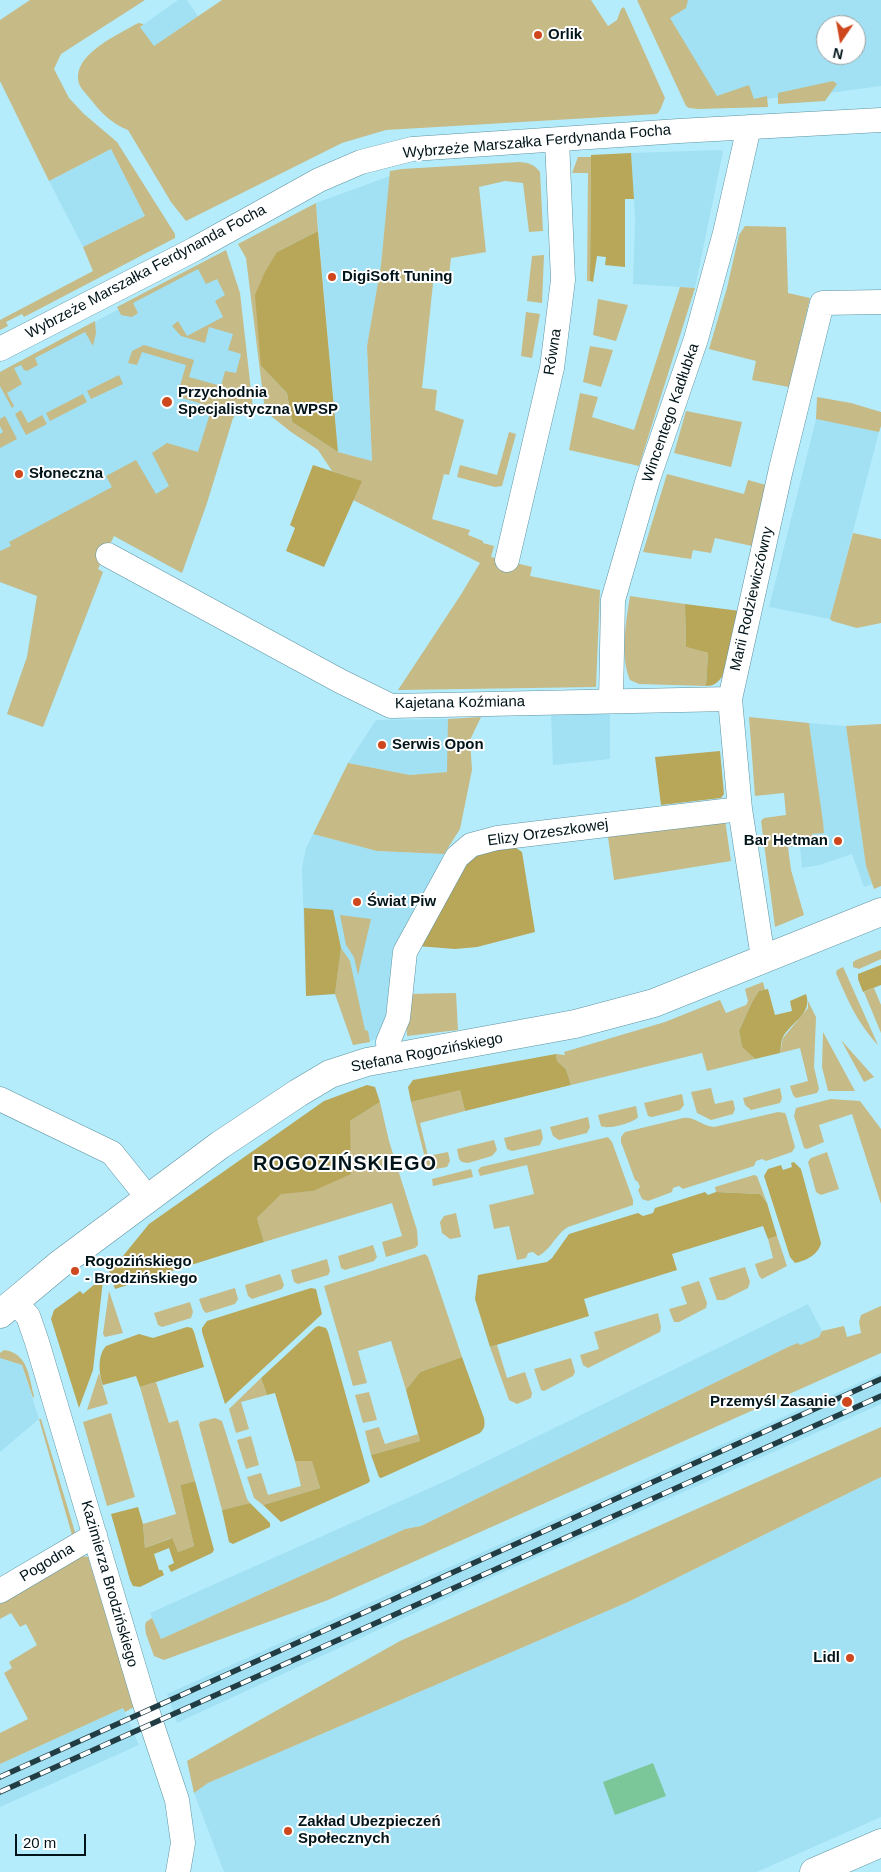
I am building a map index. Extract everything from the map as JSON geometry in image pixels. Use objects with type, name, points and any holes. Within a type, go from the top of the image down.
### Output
[{"type":"street","name":"Wybrzeże Marszałka Ferdynanda Focha","points":[[0,349],[320,180],[360,162],[412,150],[881,120]]},
{"type":"street","name":"Wincentego Kadłubka","points":[[611,700],[613,600],[648,479],[696,339],[725,233],[749,127]]},
{"type":"street","name":"Równa","points":[[507,560],[552,368],[563,280],[557,140]]},
{"type":"street","name":"Marii Rodziewiczówny","points":[[763,958],[740,809],[730,699],[781,469],[822,303],[881,302]]},
{"type":"street","name":"Kajetana Koźmiana","points":[[108,555],[340,681],[391,706],[730,699]]},
{"type":"street","name":"Elizy Orzeszkowej","points":[[389,1058],[388,1042],[398,1018],[404,952],[457,857],[470,844],[497,838],[740,809]]},
{"type":"street","name":"Stefana Rogozińskiego","points":[[7,1308],[60,1264],[220,1145],[330,1074],[367,1062],[518,1036],[617,1013],[654,1002],[881,912]]},
{"type":"street","points":[[0,1099],[112,1153],[148,1198]]},
{"type":"street","name":"Kazimierza Brodzińskiego","points":[[7,1308],[28,1316],[144,1701],[177,1800],[183,1843],[178,1872]]},
{"type":"street","name":"Pogodna","points":[[0,1591],[95,1535]]},
{"type":"street","points":[[814,1872],[881,1842]]},
{"type":"shaded area","points":[[30,0],[145,0],[61,54],[54,69],[69,98],[84,114],[117,142],[175,234],[175,238],[24,317],[22,314],[6,322],[8,326],[0,330],[0,320],[93,271],[83,247],[145,216],[111,149],[49,181],[0,81],[0,20]]},
{"type":"shaded area","points":[[178,0],[187,0],[198,16],[154,47],[140,27]]},
{"type":"shaded area","points":[[222,0],[591,0],[608,26],[617,20],[621,9],[624,7],[665,98],[657,114],[386,130],[342,143],[186,221],[171,202],[128,130],[113,122],[99,110],[80,86],[78,75],[81,65],[97,48],[138,23],[144,24],[140,27],[154,46]]},
{"type":"shaded area","points":[[637,0],[688,0],[686,8],[670,18],[717,96],[749,85],[754,99],[767,96],[768,107],[698,109],[686,106]]},
{"type":"shaded area","points":[[657,0],[881,0],[881,86],[721,103]]},
{"type":"shaded area","points":[[833,81],[837,84],[825,101],[778,104],[778,93]]},
{"type":"shaded area","points":[[111,149],[145,216],[83,247],[49,181]]},
{"type":"shaded area","points":[[721,150],[723,152],[695,288],[633,284],[635,220],[631,153]]},
{"type":"shaded area","points":[[631,153],[634,199],[625,199],[625,267],[605,265],[606,257],[597,256],[593,282],[590,281],[591,155]]},
{"type":"shaded area","points":[[578,157],[591,157],[590,281],[587,281],[588,173],[572,173]]},
{"type":"shaded area","points":[[520,162],[531,164],[540,172],[543,231],[529,232],[523,183],[505,181],[479,187],[486,252],[451,258],[449,275],[434,274],[422,388],[437,390],[435,410],[464,420],[449,475],[444,474],[432,519],[470,530],[468,535],[483,541],[483,543],[494,546],[491,557],[532,567],[530,576],[600,590],[596,687],[398,690],[480,563],[353,500],[361,481],[332,471],[318,450],[271,416],[264,403],[246,258],[238,244],[316,203],[318,231],[277,252],[261,366],[287,393],[292,422],[338,452],[372,461],[367,346],[381,265],[390,171]]},
{"type":"shaded area","points":[[390,176],[381,265],[367,346],[372,461],[338,452],[316,203]]},
{"type":"shaded area","points":[[745,226],[786,227],[788,293],[810,298],[789,387],[752,380],[756,361],[709,349],[727,288],[739,235]]},
{"type":"shaded area","points":[[318,231],[338,452],[292,422],[287,393],[261,366],[255,295],[265,272],[277,252]]},
{"type":"shaded area","points":[[226,250],[240,293],[254,417],[237,413],[233,418],[207,503],[182,573],[114,536],[98,569],[103,572],[43,727],[7,714],[27,657],[37,596],[0,582],[0,551],[11,546],[9,542],[112,487],[106,476],[136,460],[156,494],[169,486],[152,453],[167,443],[198,452],[212,407],[182,398],[179,389],[186,365],[142,352],[137,365],[128,363],[132,351],[144,345],[194,360],[189,377],[221,386],[225,371],[236,373],[241,354],[228,350],[233,334],[209,327],[205,343],[181,336],[172,326],[178,321],[187,336],[223,317],[215,301],[225,295],[217,279],[206,284],[198,269],[133,303],[138,313],[132,317],[121,315],[117,307]]},
{"type":"shaded area","points":[[544,255],[542,303],[527,301],[532,256]]},
{"type":"shaded area","points":[[217,257],[237,297],[247,399],[233,418],[207,503],[182,573],[114,536],[98,569],[103,572],[43,727],[7,714],[27,657],[37,596],[0,582],[0,372]]},
{"type":"shaded area","points":[[680,287],[695,288],[639,466],[569,450],[580,393],[598,397],[592,417],[634,430]]},
{"type":"shaded area","points":[[598,299],[628,305],[616,341],[593,335]]},
{"type":"shaded area","points":[[526,312],[540,314],[532,358],[521,356]]},
{"type":"shaded area","points":[[95,321],[96,333],[93,346],[85,332],[35,358],[38,365],[27,371],[21,365],[14,368],[22,384],[7,393],[14,406],[12,408],[0,386],[0,372]]},
{"type":"shaded area","points":[[590,346],[613,350],[601,387],[583,382]]},
{"type":"shaded area","points":[[119,375],[123,384],[91,399],[87,391]]},
{"type":"shaded area","points":[[83,394],[87,402],[50,421],[46,413]]},
{"type":"shaded area","points":[[817,397],[851,403],[881,412],[879,432],[816,419]]},
{"type":"shaded area","points":[[21,410],[28,423],[42,415],[47,424],[26,435],[15,414]]},
{"type":"shaded area","points":[[686,411],[742,422],[731,467],[674,453]]},
{"type":"shaded area","points":[[5,416],[17,439],[0,448],[0,434],[3,432],[0,426],[0,419]]},
{"type":"shaded area","points":[[816,419],[879,432],[830,619],[769,607]]},
{"type":"shaded area","points":[[509,432],[516,434],[502,486],[495,487],[457,477],[460,465],[497,475]]},
{"type":"shaded area","points":[[313,465],[362,481],[324,567],[286,551],[295,528],[290,525]]},
{"type":"shaded area","points":[[667,474],[744,494],[748,480],[766,485],[752,546],[715,538],[711,553],[693,550],[691,559],[643,552]]},
{"type":"shaded area","points":[[853,533],[881,539],[881,623],[857,628],[830,619]]},
{"type":"shaded area","points":[[630,596],[685,604],[686,647],[708,653],[706,686],[639,684],[630,680],[625,661],[625,650]]},
{"type":"shaded area","points":[[685,604],[740,611],[722,677],[711,685],[706,686],[708,653],[686,647]]},
{"type":"shaded area","points":[[551,714],[610,714],[610,759],[553,765]]},
{"type":"shaded area","points":[[481,717],[470,740],[472,770],[460,829],[444,854],[377,851],[313,834],[348,763],[410,775],[447,772],[448,719]]},
{"type":"shaded area","points":[[749,717],[809,723],[823,822],[824,833],[812,834],[813,844],[788,847],[791,870],[804,915],[775,927],[761,821],[764,818],[786,815],[784,793],[755,796]]},
{"type":"shaded area","points":[[448,719],[448,772],[410,775],[348,763],[376,720]]},
{"type":"shaded area","points":[[809,723],[846,726],[866,866],[872,884],[864,887],[852,854],[820,865],[802,868],[800,846],[813,844],[812,834],[824,832]]},
{"type":"shaded area","points":[[881,724],[881,886],[874,889],[866,866],[846,726]]},
{"type":"shaded area","points":[[720,751],[724,794],[721,798],[661,805],[655,757]]},
{"type":"shaded area","points":[[725,820],[731,861],[614,880],[608,837]]},
{"type":"shaded area","points":[[313,834],[377,851],[444,854],[414,916],[389,1036],[353,1045],[335,994],[306,996],[302,868],[306,848]]},
{"type":"shaded area","points":[[513,846],[522,852],[535,932],[477,947],[455,949],[417,946],[454,879],[478,849]]},
{"type":"shaded area","points":[[304,908],[333,910],[341,948],[335,994],[306,996]]},
{"type":"shaded area","points":[[340,915],[371,919],[358,975],[354,957],[346,945]]},
{"type":"shaded area","points":[[341,948],[350,961],[365,1030],[368,1031],[370,1042],[353,1045],[335,994]]},
{"type":"shaded area","points":[[881,950],[881,959],[859,969],[853,967],[853,962],[856,960]]},
{"type":"shaded area","points":[[881,965],[881,985],[863,992],[858,974]]},
{"type":"shaded area","points":[[843,967],[878,1045],[854,1011],[836,973],[837,970]]},
{"type":"shaded area","points":[[763,982],[765,990],[759,991],[752,1002],[739,1031],[742,1047],[755,1059],[707,1071],[702,1053],[571,1085],[566,1069],[557,1061],[556,1054],[565,1055],[564,1052],[665,1022],[720,1000],[726,1013],[746,1005],[748,1001],[745,989]]},
{"type":"shaded area","points":[[874,988],[881,1005],[881,1033],[864,992]]},
{"type":"shaded area","points":[[768,989],[775,1015],[792,1011],[790,1001],[806,994],[806,1007],[783,1037],[780,1053],[755,1059],[742,1047],[739,1031],[759,991]]},
{"type":"shaded area","points":[[456,993],[458,1030],[407,1036],[406,994]]},
{"type":"shaded area","points":[[808,1001],[816,1017],[814,1067],[819,1089],[817,1093],[796,1098],[790,1086],[808,1081],[800,1048],[780,1053],[783,1038],[808,1008]]},
{"type":"shaded area","points":[[823,1032],[855,1091],[828,1091],[822,1067]]},
{"type":"shaded area","points":[[841,1040],[874,1077],[864,1082]]},
{"type":"shaded area","points":[[556,1054],[557,1061],[566,1069],[571,1085],[465,1111],[460,1090],[411,1102],[408,1087],[413,1080]]},
{"type":"shaded area","points":[[367,1085],[375,1087],[380,1102],[350,1121],[351,1174],[313,1191],[281,1194],[257,1218],[264,1242],[115,1289],[109,1270],[149,1224],[324,1101]]},
{"type":"shaded area","points":[[711,1088],[715,1104],[733,1100],[735,1109],[733,1114],[711,1120],[697,1113],[691,1092]]},
{"type":"shaded area","points":[[780,1088],[782,1098],[780,1103],[751,1110],[745,1105],[743,1098]]},
{"type":"shaded area","points":[[460,1089],[465,1111],[420,1123],[428,1156],[448,1152],[450,1161],[447,1167],[430,1170],[427,1166],[411,1102]]},
{"type":"shaded area","points":[[682,1094],[684,1105],[680,1110],[652,1117],[648,1116],[644,1103]]},
{"type":"shaded area","points":[[831,1099],[860,1101],[881,1129],[881,1204],[852,1114],[819,1125],[824,1142],[807,1149],[804,1148],[794,1116],[796,1108]]},
{"type":"shaded area","points":[[380,1102],[389,1141],[417,1230],[418,1245],[415,1248],[386,1257],[382,1242],[402,1236],[392,1203],[264,1242],[257,1218],[281,1193],[313,1191],[350,1121]]},
{"type":"shaded area","points":[[636,1106],[638,1117],[636,1119],[626,1124],[601,1126],[598,1115]]},
{"type":"shaded area","points":[[778,1112],[785,1113],[786,1115],[795,1147],[792,1152],[766,1161],[762,1159],[756,1161],[754,1166],[683,1189],[679,1186],[673,1188],[672,1192],[648,1201],[642,1199],[638,1190],[640,1187],[635,1180],[621,1142],[621,1137],[625,1132],[683,1118],[714,1127]]},
{"type":"shaded area","points":[[588,1117],[590,1127],[587,1133],[559,1140],[553,1136],[550,1127]]},
{"type":"shaded area","points":[[541,1129],[543,1138],[540,1145],[512,1151],[507,1149],[504,1138]]},
{"type":"shaded area","points":[[608,1137],[612,1142],[633,1200],[633,1205],[568,1227],[542,1254],[538,1256],[533,1252],[528,1253],[526,1258],[517,1260],[509,1226],[494,1229],[489,1205],[534,1194],[527,1165],[480,1176],[478,1170],[481,1167]]},
{"type":"shaded area","points":[[494,1140],[497,1150],[492,1156],[468,1163],[462,1162],[459,1159],[457,1149]]},
{"type":"shaded area","points":[[827,1152],[839,1189],[821,1195],[816,1192],[808,1162],[811,1158]]},
{"type":"shaded area","points":[[794,1162],[801,1169],[821,1243],[818,1250],[811,1256],[795,1263],[790,1257],[764,1176],[768,1169],[781,1165],[783,1170],[792,1167],[791,1163]]},
{"type":"shaded area","points":[[471,1169],[473,1177],[433,1186],[432,1179]]},
{"type":"shaded area","points":[[754,1175],[757,1176],[767,1203],[760,1194],[716,1192],[715,1187]]},
{"type":"shaded area","points":[[705,1192],[708,1195],[716,1192],[760,1194],[767,1203],[777,1236],[768,1239],[763,1226],[672,1254],[677,1270],[584,1299],[589,1316],[490,1347],[475,1299],[478,1275],[547,1262],[569,1234],[638,1213],[643,1216],[653,1213],[655,1208]]},
{"type":"shaded area","points":[[456,1213],[461,1237],[450,1239],[442,1233],[440,1222],[444,1216]]},
{"type":"shaded area","points":[[777,1236],[787,1266],[762,1279],[755,1264],[773,1258],[768,1239]]},
{"type":"shaded area","points":[[373,1245],[377,1257],[374,1261],[345,1270],[341,1268],[338,1256]]},
{"type":"shaded area","points":[[425,1254],[428,1257],[462,1357],[420,1372],[406,1390],[391,1341],[358,1351],[367,1383],[353,1386],[324,1286]]},
{"type":"shaded area","points":[[327,1259],[330,1271],[328,1275],[298,1284],[294,1282],[291,1270]]},
{"type":"shaded area","points":[[745,1267],[750,1282],[748,1288],[724,1300],[717,1300],[709,1278]]},
{"type":"shaded area","points":[[280,1274],[284,1285],[282,1289],[252,1299],[248,1296],[245,1285]]},
{"type":"shaded area","points":[[102,1278],[93,1370],[79,1408],[51,1319],[54,1310],[80,1291],[83,1294]]},
{"type":"shaded area","points":[[699,1281],[707,1303],[706,1308],[679,1322],[674,1322],[669,1309],[687,1304],[681,1287]]},
{"type":"shaded area","points":[[235,1288],[238,1299],[235,1304],[206,1313],[203,1310],[199,1299]]},
{"type":"shaded area","points":[[311,1288],[316,1289],[322,1314],[225,1404],[202,1332],[202,1328],[207,1321]]},
{"type":"shaded area","points":[[109,1291],[123,1333],[105,1337],[103,1334]]},
{"type":"shaded area","points":[[190,1302],[193,1312],[191,1318],[162,1327],[158,1325],[154,1313]]},
{"type":"shaded area","points":[[808,1304],[822,1331],[819,1337],[800,1345],[788,1347],[421,1526],[405,1529],[161,1639],[150,1613],[450,1479]]},
{"type":"shaded area","points":[[881,1306],[881,1353],[328,1600],[164,1660],[154,1656],[145,1626],[146,1622],[152,1618],[161,1639],[405,1529],[421,1526],[788,1347],[798,1343],[800,1345],[819,1337],[822,1331],[844,1326],[847,1337],[861,1333],[859,1322],[861,1315]]},
{"type":"shaded area","points":[[658,1313],[661,1327],[660,1332],[588,1368],[583,1365],[580,1355],[599,1349],[594,1332]]},
{"type":"shaded area","points":[[319,1326],[326,1328],[328,1332],[370,1481],[281,1522],[263,1505],[320,1488],[312,1461],[295,1461],[275,1393],[267,1395],[261,1378]]},
{"type":"shaded area","points":[[187,1327],[192,1328],[194,1332],[204,1367],[140,1387],[136,1376],[103,1385],[100,1365],[101,1355],[106,1346],[139,1334],[153,1338]]},
{"type":"shaded area","points":[[497,1345],[507,1378],[525,1372],[532,1393],[531,1398],[517,1404],[509,1400],[490,1347]]},
{"type":"shaded area","points":[[4,1350],[12,1352],[23,1361],[29,1374],[33,1398],[22,1365],[0,1358],[0,1353]]},
{"type":"shaded area","points":[[462,1357],[484,1418],[483,1430],[388,1475],[379,1477],[371,1455],[420,1441],[406,1390],[420,1372]]},
{"type":"shaded area","points":[[0,1358],[22,1365],[39,1419],[0,1452]]},
{"type":"shaded area","points":[[571,1358],[575,1372],[573,1376],[544,1391],[541,1390],[534,1369]]},
{"type":"shaded area","points":[[99,1373],[108,1404],[87,1410]]},
{"type":"shaded area","points":[[881,1373],[881,1404],[488,1579],[177,1723],[167,1694]]},
{"type":"shaded area","points":[[261,1378],[267,1395],[241,1402],[249,1429],[236,1433],[229,1409]]},
{"type":"shaded area","points":[[156,1382],[169,1423],[178,1420],[195,1481],[180,1485],[194,1546],[178,1552],[171,1538],[145,1548],[143,1524],[176,1514],[140,1387]]},
{"type":"shaded area","points":[[369,1392],[377,1420],[363,1423],[355,1395]]},
{"type":"shaded area","points":[[111,1413],[135,1497],[107,1506],[83,1422]]},
{"type":"shaded area","points":[[215,1418],[222,1421],[247,1499],[250,1503],[222,1510],[199,1425],[200,1422]]},
{"type":"shaded area","points":[[39,1419],[41,1419],[75,1532],[72,1535]]},
{"type":"shaded area","points":[[379,1427],[385,1444],[418,1434],[420,1441],[371,1455],[365,1431]]},
{"type":"shaded area","points":[[881,1427],[881,1477],[628,1602],[208,1783],[194,1793],[187,1761],[400,1641]]},
{"type":"shaded area","points":[[251,1436],[259,1465],[246,1469],[237,1440]]},
{"type":"shaded area","points":[[312,1460],[320,1488],[263,1505],[254,1498],[247,1477],[261,1473],[268,1495],[301,1486],[295,1461]]},
{"type":"shaded area","points":[[881,1477],[881,1817],[757,1872],[224,1872],[194,1793],[208,1783],[628,1602]]},
{"type":"shaded area","points":[[195,1481],[214,1550],[212,1553],[171,1572],[168,1566],[174,1563],[169,1548],[154,1554],[159,1570],[162,1570],[164,1575],[140,1587],[133,1586],[111,1514],[138,1507],[143,1524],[145,1548],[172,1538],[178,1552],[194,1546],[180,1485]]},
{"type":"shaded area","points":[[250,1503],[270,1523],[270,1527],[233,1544],[229,1542],[222,1510]]},
{"type":"shaded area","points":[[82,1556],[88,1557],[134,1707],[125,1712],[123,1708],[0,1764],[0,1733],[28,1719],[4,1673],[12,1668],[9,1662],[37,1645],[26,1624],[20,1627],[11,1613],[0,1619],[0,1604]]},
{"type":"shaded area","points":[[123,1708],[139,1745],[0,1807],[0,1764]]},
{"type":"shaded area","points":[[653,1763],[666,1796],[615,1815],[603,1782]]},
{"type":"railway","points":[[0,1777],[881,1379]]},
{"type":"railway","points":[[0,1792],[881,1396]]},
{"type":"place","name":"Orlik","points":[[538,35]]},
{"type":"place","name":"DigiSoft Tuning","points":[[332,277]]},
{"type":"place","name":"Przychodnia Specjalistyczna WPSP","points":[[167,402]]},
{"type":"place","name":"Słoneczna","points":[[19,474]]},
{"type":"place","name":"Serwis Opon","points":[[382,745]]},
{"type":"place","name":"Bar Hetman","points":[[838,841]]},
{"type":"place","name":"Świat Piw","points":[[357,902]]},
{"type":"place","name":"Rogozińskiego - Brodzińskiego","points":[[75,1271]]},
{"type":"place","name":"Przemyśl Zasanie","points":[[847,1402]]},
{"type":"place","name":"Lidl","points":[[850,1658]]},
{"type":"place","name":"Zakład Ubezpieczeń Społecznych","points":[[288,1831]]},
{"type":"district","name":"ROGOZIŃSKIEGO","points":[[345,1164]]}]
